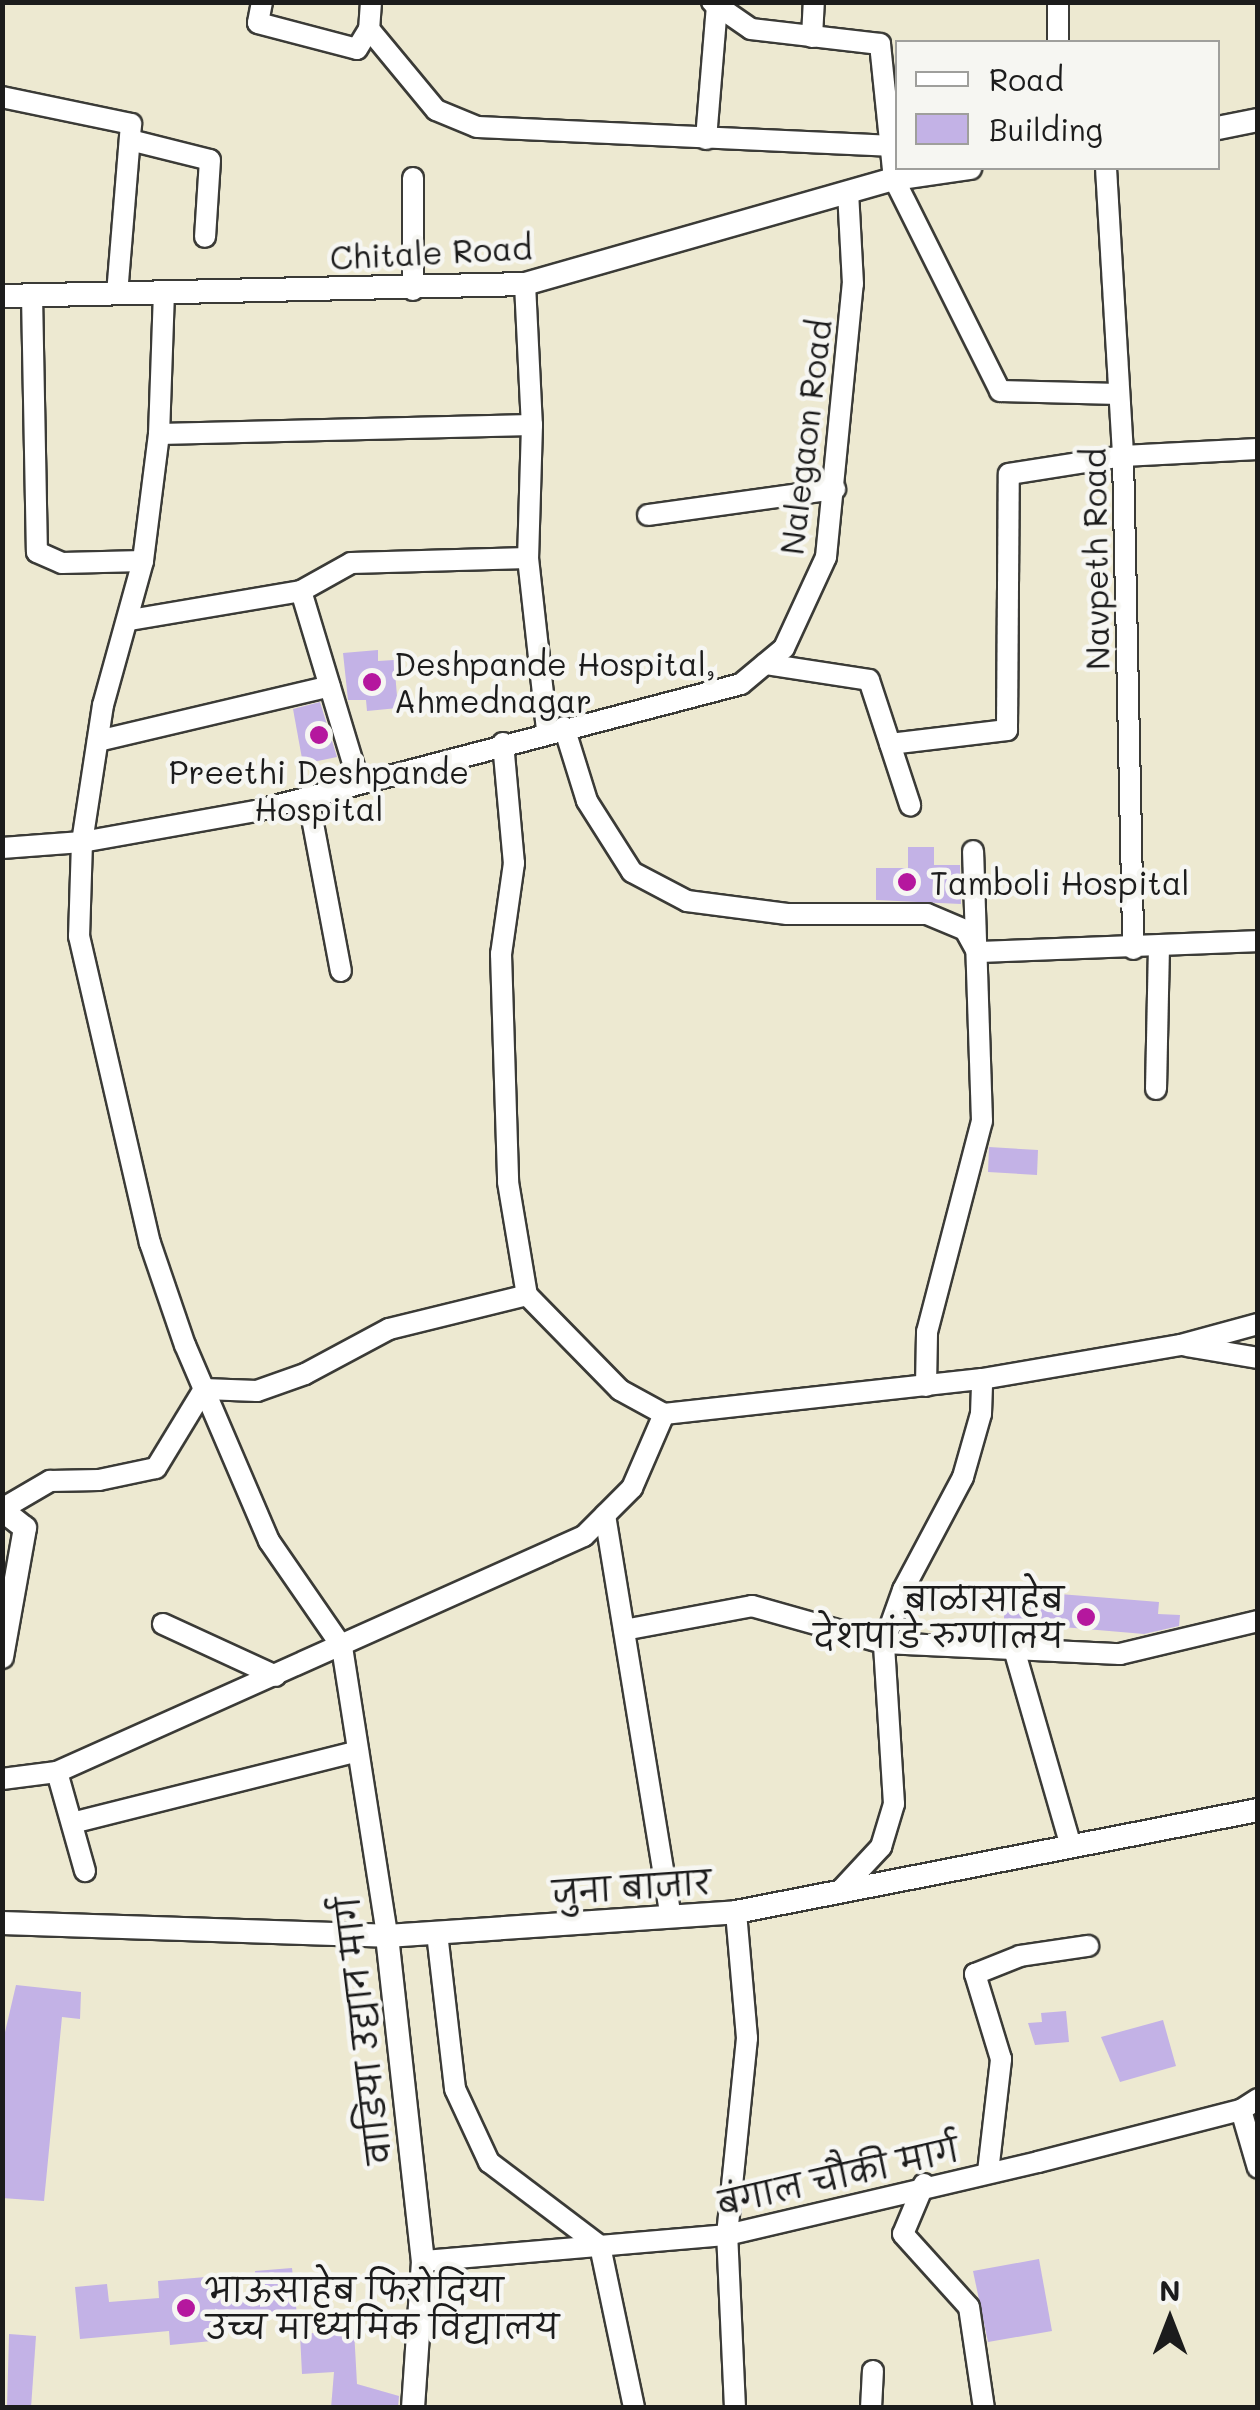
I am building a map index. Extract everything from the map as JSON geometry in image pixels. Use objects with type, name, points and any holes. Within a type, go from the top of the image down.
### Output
[{"type":"street","points":[[262,2],[258,23],[358,49],[369,28],[371,2]]},
{"type":"street","points":[[812,37],[814,2]]},
{"type":"street","points":[[1058,2],[1058,40]]},
{"type":"street","points":[[706,139],[715,4],[752,28],[880,44],[894,180],[1000,391],[1119,394]]},
{"type":"street","points":[[369,28],[436,110],[477,127],[890,146]]},
{"type":"street","points":[[2,97],[131,124],[116,293]]},
{"type":"street","points":[[1220,128],[1258,120]]},
{"type":"street","points":[[130,140],[210,160],[205,237]]},
{"type":"street","name":"Chitale Road","points":[[2,296],[414,290],[524,284],[848,192],[957,170]]},
{"type":"street","name":"Navpeth Road","points":[[1106,170],[1123,456],[1134,949]]},
{"type":"street","points":[[413,178],[414,290]]},
{"type":"street","name":"Nalegaon Road","points":[[2,848],[82,842],[308,796],[741,684],[784,648],[826,557],[852,284],[848,192]]},
{"type":"street","points":[[524,284],[532,425],[528,558],[556,729],[588,802],[632,872],[687,901],[787,914],[927,914],[965,930],[977,952]]},
{"type":"street","points":[[164,292],[159,434],[142,560],[98,741],[82,842],[78,936],[150,1244],[204,1389],[269,1541],[342,1646]]},
{"type":"street","points":[[32,296],[37,552],[62,563],[142,560]]},
{"type":"street","points":[[159,434],[532,425]]},
{"type":"street","points":[[890,744],[1007,730],[1010,474],[1123,456],[1258,449]]},
{"type":"street","points":[[648,515],[835,489]]},
{"type":"street","points":[[130,620],[300,591],[351,563],[528,558]]},
{"type":"street","points":[[300,591],[359,783]]},
{"type":"street","points":[[765,664],[870,680],[910,805]]},
{"type":"street","points":[[98,741],[330,686]]},
{"type":"street","points":[[503,743],[514,863],[501,954],[508,1182],[528,1295],[620,1390],[664,1414],[982,1379],[1180,1344],[1258,1324]]},
{"type":"street","points":[[308,796],[341,971]]},
{"type":"street","points":[[926,1386],[927,1332],[982,1122],[974,852]]},
{"type":"street","points":[[977,952],[1134,949],[1258,941]]},
{"type":"street","points":[[1156,1089],[1159,948]]},
{"type":"street","points":[[204,1389],[257,1391],[305,1374],[389,1329],[528,1295]]},
{"type":"street","points":[[1180,1344],[1258,1358]]},
{"type":"street","points":[[840,1892],[881,1847],[894,1804],[884,1643],[903,1590],[964,1477],[981,1414],[982,1379]]},
{"type":"street","points":[[2,1657],[26,1528],[2,1510],[50,1481],[156,1468],[204,1389]]},
{"type":"street","points":[[2,1779],[57,1772],[584,1536],[632,1488],[664,1414]]},
{"type":"street","points":[[605,1515],[671,1917]]},
{"type":"street","points":[[624,1630],[752,1606],[884,1643],[1120,1654],[1258,1622]]},
{"type":"street","points":[[164,1624],[276,1676]]},
{"type":"street","name":"वाडिया उद्यान मार्ग","points":[[342,1646],[387,1936],[423,2261],[412,2408]]},
{"type":"street","points":[[1014,1649],[1071,1846]]},
{"type":"street","points":[[72,1823],[358,1751]]},
{"type":"street","points":[[57,1772],[85,1871]]},
{"type":"street","name":"जुना बाजार","points":[[2,1923],[387,1936],[736,1912],[1258,1810]]},
{"type":"street","points":[[735,2408],[727,2235],[747,2038],[736,1912]]},
{"type":"street","points":[[437,1933],[455,2089],[489,2162],[600,2246],[634,2408]]},
{"type":"street","points":[[988,2172],[1001,2059],[975,1974],[1020,1956],[1088,1946]]},
{"type":"street","points":[[1249,2104],[1258,2168]]},
{"type":"street","name":"बंगाल चौकी मार्ग","points":[[423,2261],[727,2235],[1249,2104]]},
{"type":"street","points":[[924,2184],[902,2234],[970,2307],[984,2408]]},
{"type":"street","points":[[871,2408],[873,2371]]},
{"type":"building","points":[[378,650],[378,661],[394,660],[398,708],[367,711],[366,700],[348,700],[343,653]]},
{"type":"building","points":[[320,702],[337,757],[303,764],[293,709]]},
{"type":"building","points":[[908,847],[934,847],[934,865],[960,865],[961,904],[876,900],[876,868],[908,868]]},
{"type":"building","points":[[989,1147],[1038,1150],[1037,1175],[988,1172]]},
{"type":"building","points":[[999,1589],[1159,1602],[1158,1614],[1180,1615],[1179,1626],[1144,1634],[1004,1622],[1004,1613],[997,1613]]},
{"type":"building","points":[[16,1985],[81,1992],[80,2019],[62,2017],[44,2201],[2,2198],[2,2045]]},
{"type":"building","points":[[1066,2011],[1069,2042],[1035,2045],[1028,2023],[1042,2022],[1041,2013]]},
{"type":"building","points":[[1163,2020],[1176,2066],[1120,2082],[1101,2037]]},
{"type":"building","points":[[1039,2259],[1052,2331],[988,2342],[973,2271]]},
{"type":"building","name":"भाऊसाहेब फिरोदिया उच्च माध्यमिक विद्यालय","points":[[292,2268],[297,2315],[210,2322],[212,2341],[170,2345],[169,2331],[80,2339],[75,2287],[107,2284],[109,2302],[159,2298],[158,2281],[218,2276],[219,2298],[257,2294],[255,2271]]},
{"type":"building","points":[[354,2330],[357,2384],[399,2396],[398,2408],[331,2408],[334,2372],[302,2374],[300,2334]]},
{"type":"building","points":[[9,2334],[36,2336],[31,2408],[7,2408]]},
{"type":"place","name":"Deshpande Hospital, Ahmednagar","points":[[372,682]]},
{"type":"place","name":"Preethi Deshpande Hospital","points":[[319,735]]},
{"type":"place","name":"Tamboli Hospital","points":[[907,882]]},
{"type":"place","name":"बाळासाहेब देशपांडे रुग्णालय","points":[[1086,1617]]},
{"type":"place","name":"भाऊसाहेब फिरोदिया उच्च माध्यमिक विद्यालय","points":[[186,2308]]}]
